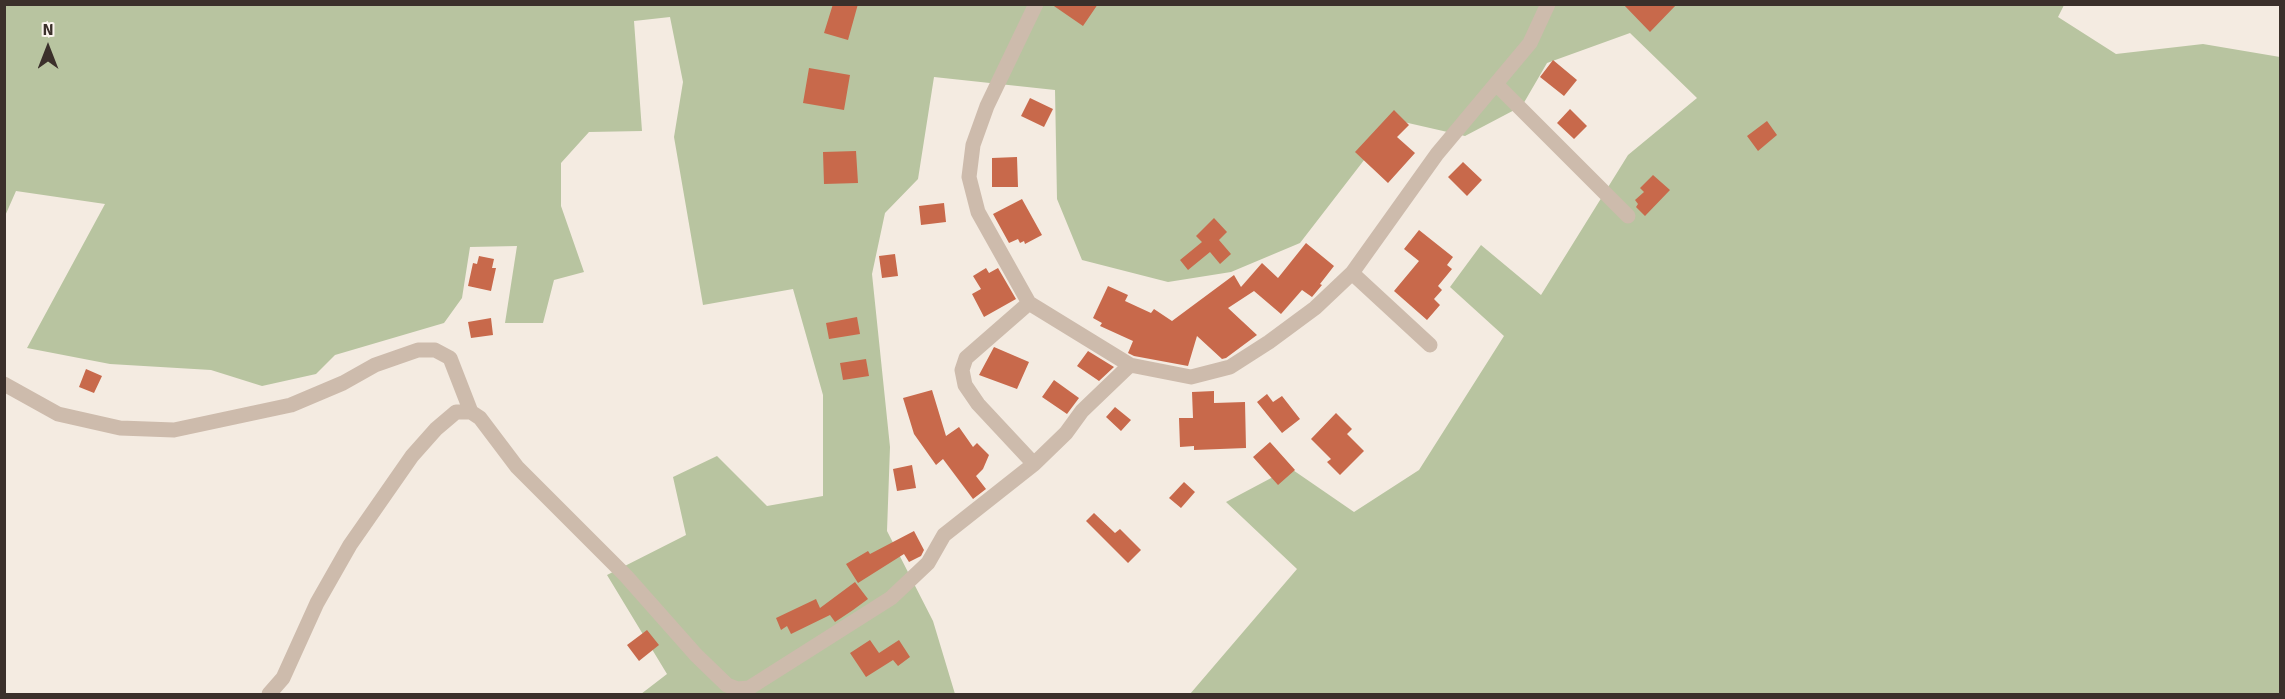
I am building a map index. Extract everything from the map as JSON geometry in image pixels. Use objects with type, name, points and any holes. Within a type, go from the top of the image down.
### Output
[{"type":"street","points":[[1036,4],[987,106],[973,145],[969,166],[972,194],[978,212],[1029,303],[1130,365],[1191,377],[1230,367],[1315,308],[1352,273],[1419,178],[1530,43],[1548,4]]},
{"type":"street","points":[[1496,84],[1628,216]]},
{"type":"street","points":[[1352,273],[1430,345]]},
{"type":"street","points":[[1029,303],[966,358],[962,370],[965,385],[978,404],[1034,464]]},
{"type":"street","points":[[4,384],[58,414],[120,428],[174,430],[291,405],[334,388],[375,365],[418,350],[435,350],[450,358],[471,412]]},
{"type":"street","points":[[268,694],[283,678],[317,603],[350,545],[382,496],[447,417],[456,412],[471,412],[480,418],[517,467],[626,576],[696,655],[727,685],[737,689],[749,688],[761,683],[891,598],[928,563],[944,535],[1034,464],[1066,433],[1082,411],[1130,365]]},
{"type":"green space","points":[[5,5],[2064,5],[2058,17],[2116,54],[2203,44],[2280,57],[2280,694],[1190,694],[1297,569],[1226,502],[1290,468],[1354,512],[1419,470],[1504,336],[1450,287],[1481,245],[1541,295],[1628,155],[1697,98],[1630,33],[1547,63],[1522,106],[1465,136],[1395,120],[1300,243],[1231,272],[1168,282],[1082,260],[1057,199],[1055,90],[934,77],[918,179],[885,213],[872,274],[890,447],[887,531],[933,621],[955,694],[641,694],[667,674],[607,575],[686,535],[673,477],[717,456],[767,506],[823,496],[823,395],[793,289],[703,305],[674,137],[683,82],[670,17],[634,21],[642,131],[589,132],[561,163],[561,206],[584,272],[554,280],[543,323],[505,323],[517,246],[470,247],[462,298],[444,323],[335,355],[316,374],[262,386],[211,370],[110,364],[27,348],[105,204],[16,191],[5,216]]},
{"type":"building","points":[[833,4],[858,4],[848,40],[824,33]]},
{"type":"building","points":[[1051,4],[1098,4],[1083,26]]},
{"type":"building","points":[[1623,4],[1677,4],[1650,32]]},
{"type":"building","points":[[1553,60],[1577,80],[1564,96],[1540,77]]},
{"type":"building","points":[[809,68],[850,75],[844,110],[803,103]]},
{"type":"building","points":[[1030,98],[1053,109],[1044,127],[1021,116]]},
{"type":"building","points":[[1570,109],[1587,126],[1574,139],[1557,123]]},
{"type":"building","points":[[1394,110],[1409,125],[1397,137],[1415,153],[1388,183],[1355,152]]},
{"type":"building","points":[[1767,121],[1777,135],[1758,151],[1747,136]]},
{"type":"building","points":[[856,151],[858,183],[824,184],[823,152]]},
{"type":"building","points":[[1017,157],[1018,187],[992,187],[992,158]]},
{"type":"building","points":[[1463,162],[1482,180],[1467,196],[1448,177]]},
{"type":"building","points":[[1653,175],[1670,190],[1645,216],[1636,207],[1638,204],[1635,200],[1644,192],[1640,188]]},
{"type":"building","points":[[1022,199],[1042,235],[1025,244],[1024,241],[1020,243],[1018,239],[1009,243],[993,214]]},
{"type":"building","points":[[944,203],[946,222],[921,225],[919,206]]},
{"type":"building","points":[[1214,218],[1227,232],[1219,240],[1231,254],[1220,264],[1210,252],[1188,270],[1180,260],[1202,242],[1196,236]]},
{"type":"building","points":[[1419,230],[1453,257],[1447,265],[1452,269],[1438,286],[1442,290],[1434,299],[1440,305],[1427,320],[1394,291],[1419,261],[1404,249]]},
{"type":"building","points":[[1306,243],[1334,266],[1320,284],[1322,285],[1312,297],[1302,290],[1281,314],[1254,291],[1228,308],[1257,335],[1226,358],[1222,359],[1197,336],[1188,366],[1134,356],[1128,353],[1133,341],[1100,326],[1102,323],[1093,318],[1108,286],[1128,295],[1125,301],[1151,313],[1154,309],[1172,321],[1234,275],[1241,287],[1262,263],[1278,278]]},
{"type":"building","points":[[895,254],[898,276],[882,278],[879,256]]},
{"type":"building","points":[[479,256],[494,259],[492,268],[496,268],[491,291],[468,286],[473,263],[477,264]]},
{"type":"building","points":[[986,268],[989,273],[998,268],[1016,299],[984,317],[972,294],[981,289],[973,276]]},
{"type":"building","points":[[857,317],[860,334],[829,339],[826,323]]},
{"type":"building","points":[[491,318],[493,335],[471,338],[468,322]]},
{"type":"building","points":[[994,347],[1029,362],[1017,389],[979,375]]},
{"type":"building","points":[[1088,351],[1114,367],[1099,381],[1077,366]]},
{"type":"building","points":[[866,359],[869,376],[843,380],[840,363]]},
{"type":"building","points":[[86,369],[102,376],[94,393],[79,387]]},
{"type":"building","points":[[1054,380],[1079,398],[1067,414],[1042,397]]},
{"type":"building","points":[[932,390],[946,436],[959,427],[973,447],[977,443],[989,455],[983,469],[976,476],[986,489],[973,499],[943,459],[936,465],[914,434],[903,398]]},
{"type":"building","points":[[1214,391],[1214,403],[1245,402],[1246,448],[1194,450],[1194,446],[1180,447],[1179,418],[1193,418],[1192,392]]},
{"type":"building","points":[[1267,394],[1273,402],[1282,396],[1300,419],[1282,433],[1257,402]]},
{"type":"building","points":[[1115,407],[1131,420],[1121,431],[1106,417]]},
{"type":"building","points":[[1336,413],[1352,429],[1347,434],[1364,451],[1340,475],[1327,462],[1331,459],[1311,439]]},
{"type":"building","points":[[1270,442],[1295,470],[1278,485],[1253,457]]},
{"type":"building","points":[[912,465],[916,488],[897,491],[893,469]]},
{"type":"building","points":[[1184,482],[1195,492],[1181,508],[1169,498]]},
{"type":"building","points":[[1094,513],[1115,533],[1120,529],[1141,550],[1128,563],[1086,521]]},
{"type":"building","points":[[914,531],[924,550],[921,556],[909,562],[904,554],[858,583],[846,564],[868,551],[870,554]]},
{"type":"building","points":[[855,582],[868,599],[835,622],[830,615],[791,634],[787,626],[781,630],[776,618],[816,599],[820,608]]},
{"type":"building","points":[[647,630],[659,645],[639,661],[627,645]]},
{"type":"building","points":[[870,640],[879,653],[899,640],[910,657],[898,666],[893,660],[866,677],[850,653]]}]
